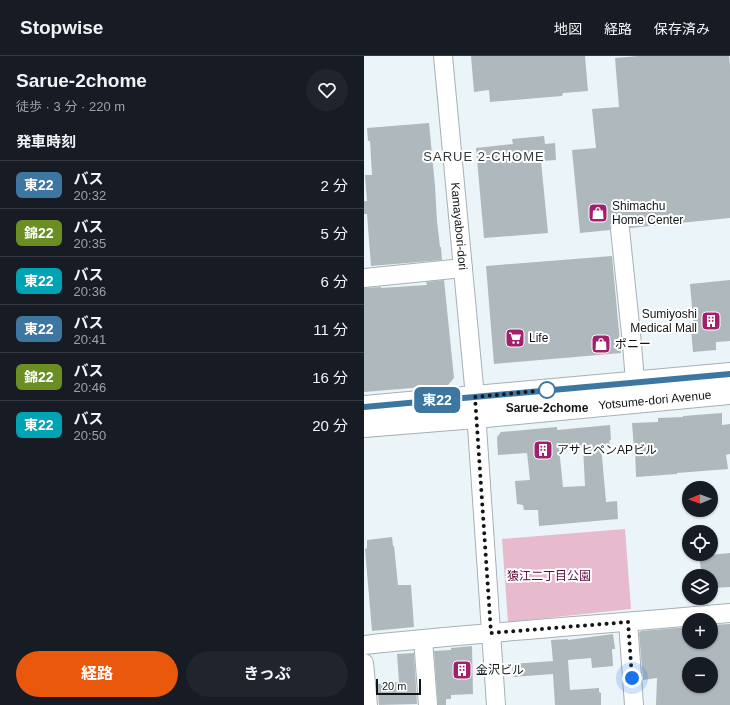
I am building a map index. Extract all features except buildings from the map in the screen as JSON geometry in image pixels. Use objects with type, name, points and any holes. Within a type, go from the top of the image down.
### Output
[{"type":"main road","name":"Yotsume-dori Avenue","points":[[364,426],[635,382],[730,374]]},
{"type":"main road","name":"Yotsume-dori Avenue","points":[[364,407],[475,407],[730,393]]},
{"type":"street","name":"Kamayabori-dori","points":[[443,56],[475,407],[496,705]]},
{"type":"street","points":[[620,229],[635,382]]},
{"type":"street","points":[[364,278],[463,268]]},
{"type":"street","points":[[364,645],[730,613]]},
{"type":"street","points":[[628,622],[634,705]]},
{"type":"street","points":[[422,639],[428,705]]},
{"type":"street","points":[[364,663],[368,705]]},
{"type":"green space","name":"猿江二丁目公園","points":[[625,529],[631,609],[508,622],[502,539]]},
{"type":"bus line","name":"東22","points":[[364,407],[730,374]]},
{"type":"place","name":"Shimachu Home Center","points":[[598,213]]},
{"type":"place","name":"Sumiyoshi Medical Mall","points":[[711,321]]},
{"type":"place","name":"Life","points":[[515,338]]},
{"type":"place","name":"ポニー","points":[[601,344]]},
{"type":"place","name":"Sarue-2chome","points":[[547,390]]},
{"type":"place","name":"アサヒペンAPビル","points":[[543,450]]},
{"type":"place","name":"金沢ビル","points":[[462,670]]},
{"type":"district","name":"SARUE 2-CHOME","points":[[484,156]]},
{"type":"route","points":[[547,390],[475,397],[491,633],[628,622],[632,678]]}]
